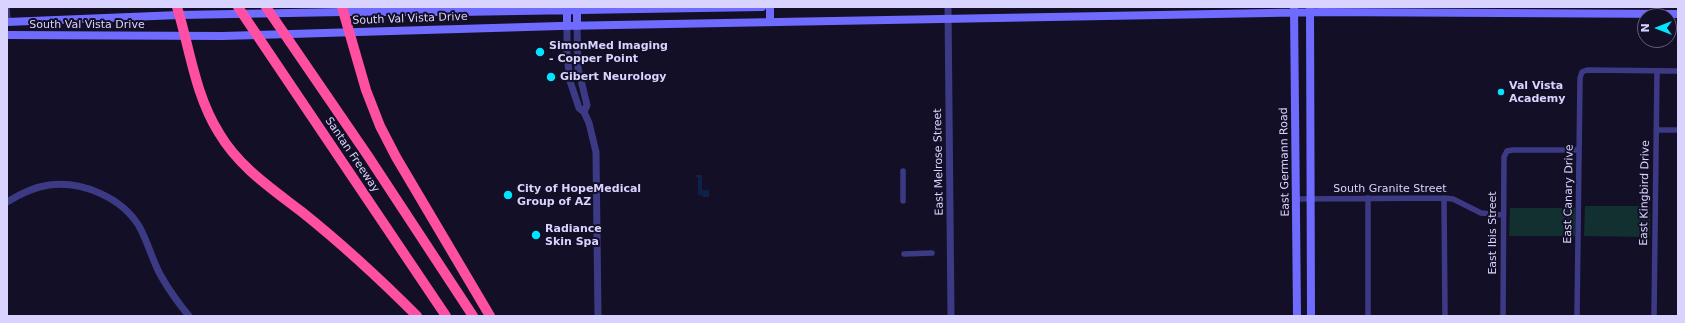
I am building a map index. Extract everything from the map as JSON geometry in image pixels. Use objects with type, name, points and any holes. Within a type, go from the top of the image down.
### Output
[{"type":"highway","name":"Santan Freeway","points":[[238,7],[446,316]]},
{"type":"highway","name":"Santan Freeway","points":[[266,7],[368,156],[474,316]]},
{"type":"highway","points":[[343,9],[366,90],[386,138],[490,316]]},
{"type":"highway","points":[[178,11],[206,108],[219,133],[234,154],[252,174],[331,238],[416,316]]},
{"type":"main road","name":"South Val Vista Drive","points":[[7,22],[178,11],[211,15],[304,13],[343,9],[457,12],[762,7]]},
{"type":"main road","points":[[770,7],[770,22]]},
{"type":"main road","points":[[567,9],[567,26]]},
{"type":"main road","points":[[577,9],[577,26]]},
{"type":"main road","name":"South Val Vista Drive","points":[[7,36],[222,36],[316,34],[567,26],[948,18],[1125,11],[1294,9],[1566,10],[1678,14]]},
{"type":"main road","name":"East Germann Road","points":[[1294,9],[1297,316]]},
{"type":"main road","points":[[1310,9],[1311,316]]},
{"type":"street","points":[[7,7],[7,22]]},
{"type":"street","name":"East Melrose Street","points":[[948,7],[951,316]]},
{"type":"street","points":[[567,26],[567,55],[570,81],[579,108],[584,112],[592,132],[596,152],[598,316]]},
{"type":"street","points":[[577,26],[578,68],[587,105],[584,112]]},
{"type":"street","name":"East Canary Drive","points":[[1577,316],[1580,78],[1582,72],[1587,70],[1657,71]]},
{"type":"street","points":[[1657,71],[1678,71]]},
{"type":"street","name":"East Kingbird Drive","points":[[1654,316],[1657,71]]},
{"type":"street","points":[[1656,130],[1678,130]]},
{"type":"street","name":"East Ibis Street","points":[[1503,316],[1504,157],[1507,151],[1579,150]]},
{"type":"street","points":[[903,171],[903,201]]},
{"type":"street","points":[[7,202],[28,191],[48,185],[70,185],[81,187],[110,199],[138,225],[161,276],[189,316]]},
{"type":"street","points":[[1368,198],[1368,316]]},
{"type":"street","points":[[1444,198],[1445,316]]},
{"type":"street","name":"South Granite Street","points":[[1297,199],[1444,198],[1453,199],[1481,213],[1503,215]]},
{"type":"street","points":[[904,254],[932,253]]},
{"type":"green space","points":[[1585,206],[1650,206],[1650,237],[1584,236]]},
{"type":"green space","points":[[1510,208],[1575,208],[1575,236],[1509,236]]},
{"type":"water","points":[[696,175],[702,175],[702,190],[709,190],[709,197],[702,197],[702,195],[698,195],[698,177],[696,177]]},
{"type":"place","name":"SimonMed Imaging - Copper Point","points":[[540,52]]},
{"type":"place","name":"Gibert Neurology","points":[[551,77]]},
{"type":"place","name":"Val Vista Academy","points":[[1501,92]]},
{"type":"place","name":"City of HopeMedical Group of AZ","points":[[508,195]]},
{"type":"place","name":"Radiance Skin Spa","points":[[536,235]]}]
